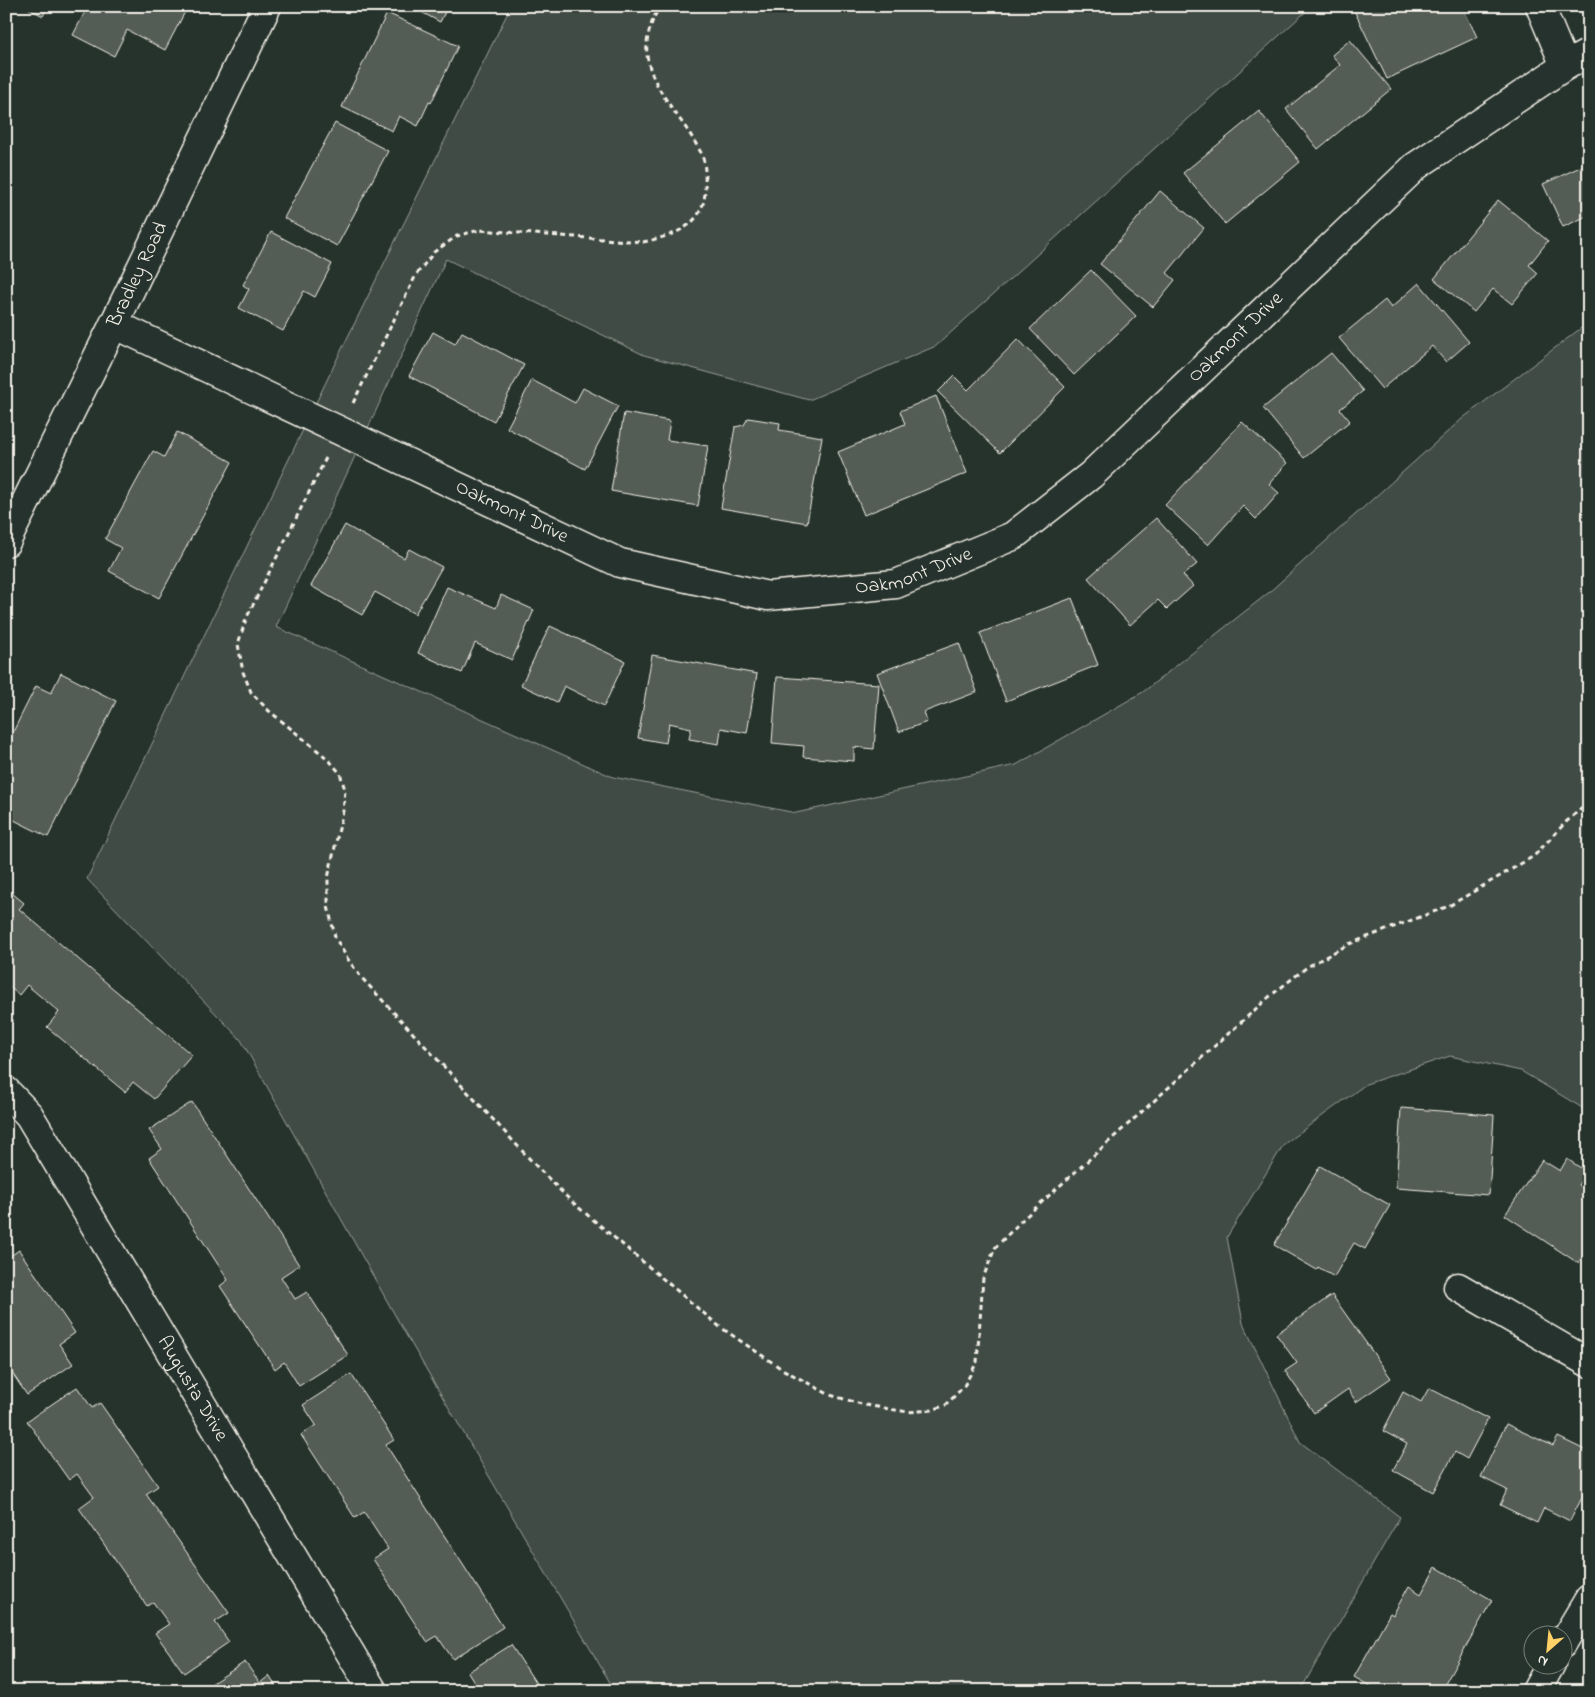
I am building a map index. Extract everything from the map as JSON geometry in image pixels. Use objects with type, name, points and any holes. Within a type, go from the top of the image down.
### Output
[{"type":"street","name":"Bradley Road","points":[[6,542],[114,324],[266,6]]},
{"type":"street","points":[[1540,6],[1565,66]]},
{"type":"street","name":"Oakmont Drive","points":[[114,324],[620,563],[768,596],[896,584],[1013,536],[1091,474],[1416,166],[1565,66],[1589,53]]},
{"type":"street","name":"Augusta Drive","points":[[6,1091],[29,1115],[373,1691]]},
{"type":"street","points":[[1458,1287],[1589,1363]]},
{"type":"street","points":[[1572,1627],[1589,1599]]},
{"type":"street","points":[[1536,1691],[1545,1674]]},
{"type":"path","points":[[660,6],[652,19],[647,40],[648,61],[657,85],[690,133],[703,158],[706,182],[704,205],[687,227],[665,238],[642,242],[479,230],[457,236],[434,252],[416,275],[246,619],[238,644],[243,672],[251,692],[268,710],[328,759],[340,772],[345,790],[343,811],[328,878],[328,906],[335,936],[347,958],[360,976],[571,1201],[720,1327],[782,1369],[830,1395],[865,1405],[908,1412],[932,1410],[946,1405],[964,1386],[977,1362],[983,1278],[995,1248],[1022,1220],[1269,997],[1307,967],[1349,944],[1449,906],[1534,856],[1566,822],[1589,802]]},
{"type":"shaded area","points":[[511,6],[1312,6],[936,346],[809,400],[644,355],[446,259],[276,627],[613,777],[796,813],[1016,765],[1143,692],[1267,594],[1463,418],[1589,322],[1589,1112],[1521,1071],[1450,1056],[1366,1084],[1284,1144],[1227,1237],[1243,1323],[1300,1442],[1400,1517],[1300,1691],[615,1691],[405,1333],[241,1040],[87,879],[338,357]]},
{"type":"building","points":[[24,6],[48,6],[43,16]]},
{"type":"building","points":[[88,6],[188,6],[165,50],[127,30],[114,56],[73,35]]},
{"type":"building","points":[[410,6],[448,6],[440,22]]},
{"type":"building","points":[[1361,6],[1462,6],[1477,37],[1387,79],[1354,10]]},
{"type":"building","points":[[387,13],[458,46],[418,126],[399,116],[392,131],[342,107]]},
{"type":"building","points":[[1350,40],[1391,89],[1318,149],[1286,109],[1340,65],[1332,55]]},
{"type":"building","points":[[1259,111],[1300,162],[1225,224],[1183,173]]},
{"type":"building","points":[[335,123],[388,151],[337,246],[284,218]]},
{"type":"building","points":[[1589,163],[1589,215],[1563,227],[1543,184]]},
{"type":"building","points":[[1160,191],[1204,228],[1167,273],[1175,280],[1153,307],[1100,264]]},
{"type":"building","points":[[1498,200],[1548,241],[1529,265],[1538,273],[1512,304],[1493,289],[1474,312],[1434,279]]},
{"type":"building","points":[[271,232],[332,264],[315,297],[304,291],[283,331],[239,308],[249,289],[243,285]]},
{"type":"building","points":[[1091,270],[1136,316],[1074,375],[1030,329]]},
{"type":"building","points":[[1419,283],[1469,342],[1446,362],[1432,346],[1382,389],[1339,338],[1385,300],[1391,308]]},
{"type":"building","points":[[433,332],[455,344],[462,332],[524,365],[494,421],[409,376]]},
{"type":"building","points":[[1018,339],[1065,387],[1000,453],[938,392],[954,376],[968,390]]},
{"type":"building","points":[[1331,353],[1363,391],[1340,409],[1350,421],[1304,458],[1263,408]]},
{"type":"building","points":[[532,380],[575,403],[583,388],[618,406],[585,469],[507,428]]},
{"type":"building","points":[[936,396],[967,473],[864,515],[838,452],[905,424],[900,411]]},
{"type":"building","points":[[624,413],[670,421],[667,440],[708,446],[698,506],[611,491]]},
{"type":"building","points":[[748,418],[780,423],[779,430],[822,437],[807,523],[721,508],[735,427],[744,425]]},
{"type":"building","points":[[1242,422],[1287,463],[1269,484],[1279,493],[1256,519],[1243,506],[1208,545],[1165,505]]},
{"type":"building","points":[[177,432],[232,462],[159,598],[109,571],[121,548],[105,539],[153,451],[164,457]]},
{"type":"building","points":[[1156,518],[1197,564],[1183,575],[1193,586],[1167,609],[1158,600],[1130,625],[1088,578]]},
{"type":"building","points":[[345,525],[404,558],[409,549],[442,567],[415,614],[375,592],[362,615],[311,586]]},
{"type":"building","points":[[447,587],[496,608],[501,595],[534,610],[512,660],[475,643],[462,673],[418,653]]},
{"type":"building","points":[[1072,598],[1098,665],[1006,701],[980,633]]},
{"type":"building","points":[[550,626],[625,661],[604,706],[564,686],[557,702],[521,685]]},
{"type":"building","points":[[959,643],[977,692],[924,712],[927,722],[899,732],[877,673]]},
{"type":"building","points":[[652,655],[757,674],[747,733],[721,728],[719,744],[689,739],[691,728],[669,723],[666,743],[638,738]]},
{"type":"building","points":[[61,673],[116,701],[48,837],[6,816],[6,746],[36,686],[51,693]]},
{"type":"building","points":[[777,677],[879,684],[874,749],[854,747],[854,761],[803,757],[804,746],[772,743]]},
{"type":"building","points":[[6,888],[24,903],[19,909],[192,1055],[154,1099],[133,1082],[125,1092],[47,1027],[59,1012],[27,985],[19,995],[6,984]]},
{"type":"building","points":[[192,1102],[299,1265],[281,1277],[295,1299],[307,1292],[348,1355],[299,1386],[284,1362],[275,1369],[220,1286],[228,1280],[149,1158],[162,1149],[149,1130]]},
{"type":"building","points":[[1401,1108],[1494,1115],[1489,1195],[1396,1188]]},
{"type":"building","points":[[1567,1159],[1587,1172],[1578,1185],[1589,1192],[1589,1247],[1578,1263],[1505,1215],[1542,1160],[1560,1171]]},
{"type":"building","points":[[1320,1166],[1390,1205],[1365,1249],[1354,1243],[1334,1277],[1318,1267],[1317,1270],[1274,1245]]},
{"type":"building","points":[[19,1250],[75,1333],[59,1344],[73,1364],[27,1395],[6,1364],[6,1345],[10,1342],[6,1335],[6,1253],[9,1257]]},
{"type":"building","points":[[1332,1295],[1391,1378],[1356,1402],[1348,1389],[1314,1413],[1285,1371],[1297,1363],[1276,1334]]},
{"type":"building","points":[[351,1374],[394,1440],[386,1445],[503,1627],[453,1659],[437,1636],[427,1642],[373,1559],[388,1549],[364,1512],[355,1518],[301,1435],[316,1425],[303,1405]]},
{"type":"building","points":[[77,1387],[92,1408],[100,1403],[158,1486],[146,1494],[229,1613],[215,1622],[229,1642],[184,1673],[155,1633],[169,1624],[153,1602],[147,1606],[79,1508],[94,1497],[77,1474],[69,1480],[27,1421]]},
{"type":"building","points":[[1429,1388],[1488,1419],[1467,1459],[1455,1452],[1433,1492],[1393,1470],[1407,1444],[1383,1431],[1403,1392],[1421,1402]]},
{"type":"building","points":[[1506,1424],[1553,1446],[1558,1437],[1589,1452],[1589,1484],[1570,1521],[1544,1508],[1537,1523],[1500,1505],[1507,1490],[1481,1477]]},
{"type":"building","points":[[1436,1567],[1492,1600],[1441,1691],[1427,1691],[1423,1689],[1422,1691],[1379,1691],[1354,1677],[1390,1613],[1393,1615],[1409,1586],[1421,1594]]},
{"type":"building","points":[[511,1645],[541,1691],[480,1691],[468,1672]]},
{"type":"building","points":[[245,1662],[260,1683],[269,1676],[279,1691],[200,1691]]}]
